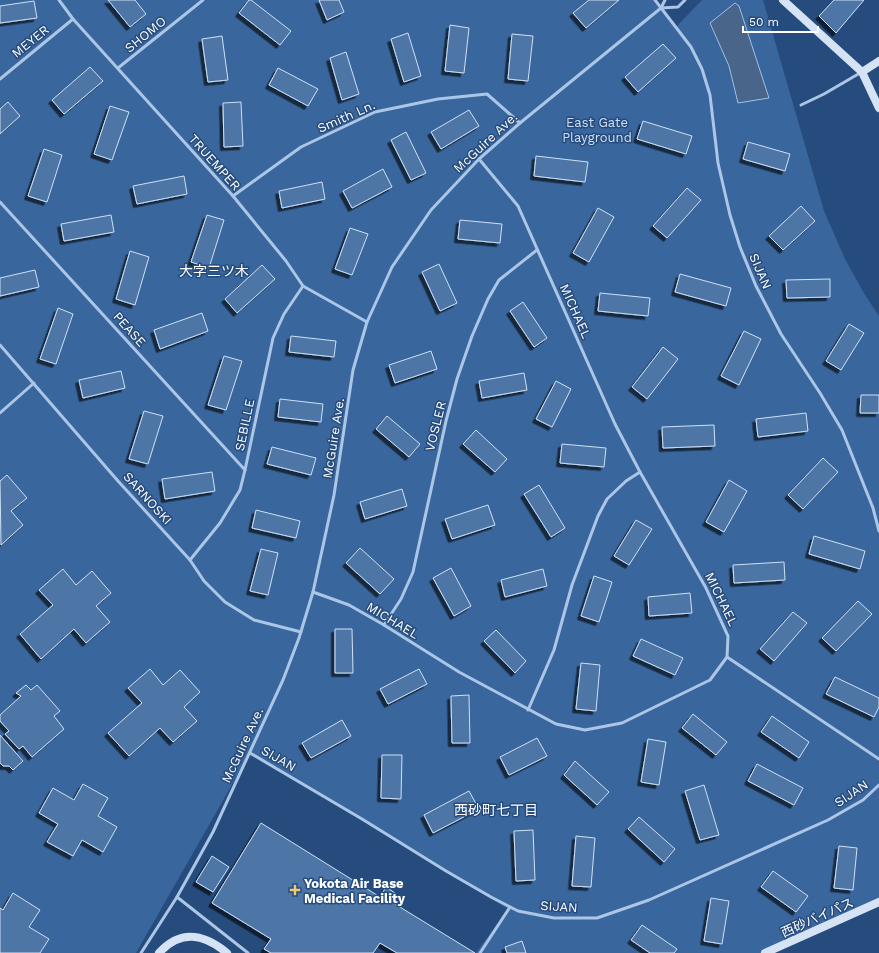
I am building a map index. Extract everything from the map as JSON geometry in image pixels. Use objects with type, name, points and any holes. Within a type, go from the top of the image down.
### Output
[{"type":"street","points":[[783,0],[862,72],[879,108]]},
{"type":"street","points":[[862,72],[879,61]]},
{"type":"street","name":"西砂バイパス","points":[[765,953],[879,902]]},
{"type":"street","points":[[159,953],[170,942],[184,937],[201,937],[228,953]]},
{"type":"lane","name":"TRUEMPER","points":[[59,0],[73,19],[233,196],[286,261],[303,286],[367,322]]},
{"type":"lane","name":"SHOMO","points":[[118,68],[203,0]]},
{"type":"lane","points":[[655,0],[661,8]]},
{"type":"lane","name":"McGuire Ave.","points":[[141,953],[177,897],[213,832],[283,680],[301,632],[313,592],[334,495],[354,370],[367,322],[392,267],[415,232],[446,193],[480,159],[520,123],[661,8],[665,0]]},
{"type":"lane","name":"McGuire Ave.","points":[[661,8],[678,7],[685,0]]},
{"type":"lane","name":"SIJAN","points":[[661,8],[691,47],[702,68],[710,95],[718,163],[730,215],[740,247],[756,286],[780,334],[820,393],[842,430],[873,508],[879,531]]},
{"type":"lane","name":"MEYER","points":[[0,79],[73,19]]},
{"type":"lane","points":[[801,105],[824,94],[862,72]]},
{"type":"lane","name":"Smith Ln.","points":[[233,196],[301,148],[375,112],[438,99],[487,94],[520,123]]},
{"type":"lane","name":"MICHAEL","points":[[313,592],[349,605],[459,672],[528,710],[556,724],[585,730],[622,723],[710,680],[727,657],[728,636],[706,588],[640,472],[615,424],[518,206],[480,159]]},
{"type":"lane","name":"PEASE","points":[[0,202],[245,470]]},
{"type":"lane","name":"VOSLER","points":[[384,625],[401,599],[413,572],[447,416],[457,379],[472,336],[488,299],[500,280],[538,250]]},
{"type":"lane","name":"SEBILLE","points":[[190,560],[220,523],[240,490],[273,338],[284,314],[303,286]]},
{"type":"lane","name":"SARNOSKI","points":[[0,345],[118,481],[190,560],[204,581],[225,602],[254,620],[301,632]]},
{"type":"lane","points":[[0,412],[34,383]]},
{"type":"lane","points":[[528,710],[554,650],[572,585],[606,499],[626,481],[640,472]]},
{"type":"lane","points":[[727,657],[879,759]]},
{"type":"lane","name":"SIJAN","points":[[250,753],[362,819],[446,871],[510,907],[518,911],[554,918],[597,918],[649,900],[828,820],[862,800],[879,785]]},
{"type":"lane","points":[[177,897],[248,953]]},
{"type":"lane","points":[[480,953],[510,907]]},
{"type":"green space","name":"East Gate Playground","points":[[0,0],[655,0],[676,27],[702,0],[763,0],[824,211],[845,259],[865,295],[879,316],[879,902],[765,953],[476,953],[508,909],[250,753],[136,953],[0,953]]},
{"type":"shaded area","points":[[735,3],[739,6],[769,98],[738,103],[729,66],[710,23]]},
{"type":"building","points":[[108,0],[135,0],[146,14],[130,27]]},
{"type":"building","points":[[249,0],[291,31],[280,45],[239,13]]},
{"type":"building","points":[[319,0],[339,0],[344,12],[327,20]]},
{"type":"building","points":[[589,0],[619,0],[586,28],[573,13]]},
{"type":"building","points":[[834,0],[864,0],[836,33],[819,16]]},
{"type":"building","points":[[34,1],[37,18],[0,23],[0,6]]},
{"type":"building","points":[[450,25],[469,28],[464,73],[445,71]]},
{"type":"building","points":[[408,33],[421,76],[404,82],[391,39]]},
{"type":"building","points":[[512,34],[533,36],[528,81],[508,79]]},
{"type":"building","points":[[222,36],[228,80],[208,82],[202,39]]},
{"type":"building","points":[[663,44],[676,58],[638,92],[625,77]]},
{"type":"building","points":[[346,52],[359,94],[342,100],[330,58]]},
{"type":"building","points":[[90,67],[103,81],[64,114],[52,100]]},
{"type":"building","points":[[278,68],[318,89],[308,106],[269,85]]},
{"type":"building","points":[[8,102],[20,116],[0,134],[0,109]]},
{"type":"building","points":[[241,102],[243,146],[224,147],[223,103]]},
{"type":"building","points":[[110,106],[129,112],[112,160],[94,154]]},
{"type":"building","points":[[469,110],[479,126],[441,149],[431,132]]},
{"type":"building","points":[[643,121],[692,136],[686,154],[637,139]]},
{"type":"building","points":[[406,132],[426,173],[411,180],[391,140]]},
{"type":"building","points":[[748,142],[790,154],[785,171],[743,159]]},
{"type":"building","points":[[44,149],[62,155],[47,202],[28,196]]},
{"type":"building","points":[[536,156],[588,162],[585,182],[534,176]]},
{"type":"building","points":[[383,169],[392,187],[352,208],[343,191]]},
{"type":"building","points":[[184,176],[187,194],[137,204],[133,186]]},
{"type":"building","points":[[322,182],[325,199],[282,208],[279,191]]},
{"type":"building","points":[[687,188],[701,200],[667,238],[653,226]]},
{"type":"building","points":[[801,206],[815,221],[783,250],[769,236]]},
{"type":"building","points":[[598,208],[614,217],[589,262],[573,253]]},
{"type":"building","points":[[111,215],[114,232],[64,241],[61,224]]},
{"type":"building","points":[[207,215],[224,220],[209,268],[191,262]]},
{"type":"building","points":[[460,220],[502,224],[500,243],[458,239]]},
{"type":"building","points":[[350,228],[368,234],[352,275],[335,269]]},
{"type":"building","points":[[130,251],[149,257],[135,305],[116,299]]},
{"type":"building","points":[[439,264],[457,303],[440,311],[422,272]]},
{"type":"building","points":[[262,265],[275,279],[237,313],[225,299]]},
{"type":"building","points":[[35,270],[39,287],[0,296],[0,278]]},
{"type":"building","points":[[680,274],[731,288],[726,306],[675,292]]},
{"type":"building","points":[[830,279],[830,297],[787,298],[786,280]]},
{"type":"building","points":[[600,293],[650,298],[648,316],[598,311]]},
{"type":"building","points":[[523,302],[547,338],[534,347],[510,311]]},
{"type":"building","points":[[58,308],[73,314],[56,364],[40,359]]},
{"type":"building","points":[[202,313],[208,331],[160,349],[154,330]]},
{"type":"building","points":[[849,324],[864,333],[841,370],[826,361]]},
{"type":"building","points":[[744,331],[761,339],[739,385],[721,376]]},
{"type":"building","points":[[291,336],[336,341],[334,357],[289,352]]},
{"type":"building","points":[[663,347],[678,359],[647,399],[632,387]]},
{"type":"building","points":[[431,351],[437,369],[395,383],[389,365]]},
{"type":"building","points":[[224,356],[242,361],[226,410],[208,405]]},
{"type":"building","points":[[121,371],[125,388],[83,398],[79,380]]},
{"type":"building","points":[[524,373],[527,390],[482,398],[479,381]]},
{"type":"building","points":[[556,381],[571,389],[552,427],[536,419]]},
{"type":"building","points":[[861,395],[879,395],[879,413],[860,413]]},
{"type":"building","points":[[280,399],[323,404],[321,422],[278,417]]},
{"type":"building","points":[[144,411],[163,416],[148,464],[129,459]]},
{"type":"building","points":[[806,413],[808,431],[758,437],[756,419]]},
{"type":"building","points":[[387,416],[420,444],[409,457],[376,429]]},
{"type":"building","points":[[714,425],[715,446],[663,448],[662,427]]},
{"type":"building","points":[[476,430],[507,459],[495,472],[463,444]]},
{"type":"building","points":[[562,444],[606,448],[604,467],[560,463]]},
{"type":"building","points":[[272,447],[316,458],[311,475],[267,464]]},
{"type":"building","points":[[823,458],[838,472],[803,509],[788,495]]},
{"type":"building","points":[[212,472],[215,491],[165,499],[162,479]]},
{"type":"building","points":[[7,475],[27,498],[11,511],[23,525],[1,545],[0,481]]},
{"type":"building","points":[[729,480],[747,491],[724,532],[706,522]]},
{"type":"building","points":[[539,485],[565,528],[551,537],[524,494]]},
{"type":"building","points":[[402,489],[407,506],[365,519],[360,502]]},
{"type":"building","points":[[488,505],[495,525],[452,539],[445,519]]},
{"type":"building","points":[[256,510],[300,521],[296,538],[252,528]]},
{"type":"building","points":[[636,520],[652,529],[629,565],[614,556]]},
{"type":"building","points":[[814,536],[865,551],[860,569],[809,554]]},
{"type":"building","points":[[360,548],[394,579],[380,594],[346,563]]},
{"type":"building","points":[[261,549],[278,553],[268,595],[250,591]]},
{"type":"building","points":[[784,562],[785,580],[734,583],[733,565]]},
{"type":"building","points":[[451,568],[471,606],[454,616],[433,578]]},
{"type":"building","points":[[63,569],[76,585],[92,571],[111,593],[96,606],[110,622],[86,643],[74,629],[41,659],[20,634],[53,605],[39,590]]},
{"type":"building","points":[[543,569],[547,586],[505,597],[501,580]]},
{"type":"building","points":[[594,576],[612,582],[599,622],[581,616]]},
{"type":"building","points":[[690,593],[692,613],[649,616],[648,597]]},
{"type":"building","points":[[858,601],[872,614],[836,651],[822,638]]},
{"type":"building","points":[[793,612],[807,623],[774,661],[760,649]]},
{"type":"building","points":[[335,629],[352,629],[353,673],[335,673]]},
{"type":"building","points":[[496,630],[526,661],[515,673],[484,641]]},
{"type":"building","points":[[641,639],[683,658],[675,675],[633,656]]},
{"type":"building","points":[[581,663],[600,665],[596,711],[576,709]]},
{"type":"building","points":[[150,669],[163,685],[180,670],[200,692],[184,707],[197,721],[173,742],[160,728],[129,756],[108,733],[142,703],[128,688]]},
{"type":"building","points":[[419,669],[427,684],[388,704],[380,689]]},
{"type":"building","points":[[835,677],[879,698],[879,707],[874,717],[826,694]]},
{"type":"building","points":[[26,685],[31,690],[37,685],[60,711],[54,716],[64,729],[32,757],[23,746],[19,749],[5,734],[9,731],[0,721],[0,715],[21,696],[16,693]]},
{"type":"building","points":[[469,695],[470,743],[452,743],[451,696]]},
{"type":"building","points":[[693,714],[727,742],[716,755],[682,728]]},
{"type":"building","points":[[772,716],[809,742],[799,758],[761,732]]},
{"type":"building","points":[[342,720],[351,736],[311,758],[302,743]]},
{"type":"building","points":[[0,735],[23,761],[13,770],[9,766],[3,766],[0,763]]},
{"type":"building","points":[[537,738],[547,756],[509,775],[500,757]]},
{"type":"building","points":[[648,739],[666,742],[659,785],[641,782]]},
{"type":"building","points":[[382,755],[402,755],[401,799],[381,798]]},
{"type":"building","points":[[575,761],[609,792],[597,805],[564,775]]},
{"type":"building","points":[[757,764],[803,788],[794,805],[748,781]]},
{"type":"building","points":[[83,784],[108,798],[98,816],[117,827],[103,852],[82,840],[73,856],[47,842],[58,824],[39,813],[53,788],[74,800]]},
{"type":"building","points":[[704,785],[719,835],[700,840],[685,791]]},
{"type":"building","points":[[469,791],[479,809],[433,833],[424,815]]},
{"type":"building","points":[[639,817],[675,849],[664,862],[628,829]]},
{"type":"building","name":"Yokota Air Base Medical Facility","points":[[261,823],[380,897],[386,887],[395,893],[390,901],[475,953],[397,953],[380,943],[373,953],[271,953],[264,949],[271,939],[212,903]]},
{"type":"building","points":[[533,830],[535,880],[516,881],[514,831]]},
{"type":"building","points":[[576,836],[595,838],[591,887],[572,886]]},
{"type":"building","points":[[839,846],[857,848],[853,890],[834,888]]},
{"type":"building","points":[[212,856],[229,867],[213,892],[196,882]]},
{"type":"building","points":[[773,871],[808,896],[796,912],[761,887]]},
{"type":"building","points":[[13,893],[40,910],[29,927],[49,939],[40,953],[0,953],[0,908],[3,910]]},
{"type":"building","points":[[711,898],[729,901],[722,944],[704,941]]},
{"type":"building","points":[[642,925],[677,949],[674,953],[650,953],[631,940]]},
{"type":"building","points":[[522,941],[526,953],[507,953],[505,947]]},
{"type":"place","name":"Yokota Air Base Medical Facility","points":[[295,890]]},
{"type":"district","name":"大字三ツ木","points":[[214,271]]},
{"type":"district","name":"西砂町七丁目","points":[[496,810]]}]
